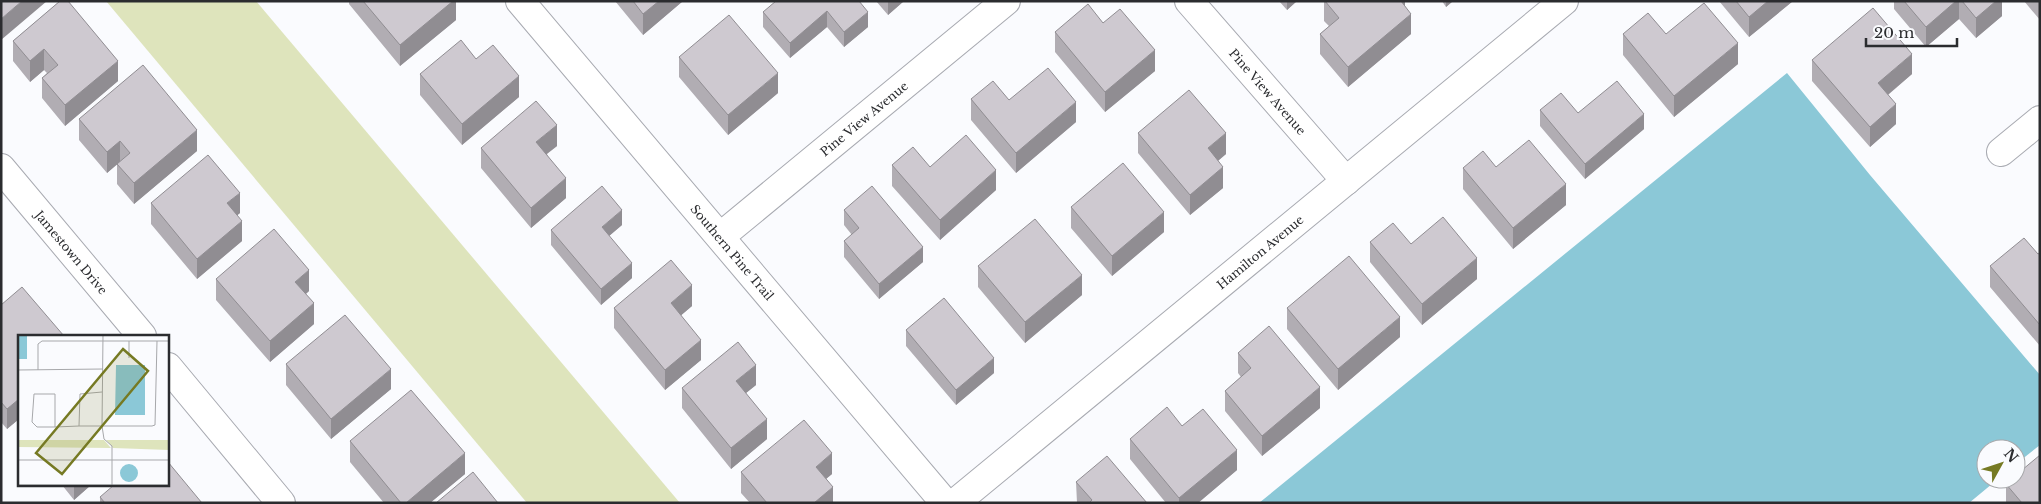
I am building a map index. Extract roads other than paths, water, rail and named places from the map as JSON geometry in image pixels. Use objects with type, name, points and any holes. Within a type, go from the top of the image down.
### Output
[{"type":"street","name":"Southern Pine Trail","points":[[520,1],[721,236],[945,503]]},
{"type":"street","name":"Pine View Avenue","points":[[721,236],[1006,1]]},
{"type":"street","name":"Pine View Avenue","points":[[1189,1],[1346,181]]},
{"type":"street","name":"Hamilton Avenue","points":[[955,503],[1564,1]]},
{"type":"street","points":[[2001,152],[2040,120]]},
{"type":"street","name":"Jamestown Drive","points":[[1,168],[141,335]]},
{"type":"street","points":[[169,368],[281,503]]},
{"type":"water","points":[[1787,73],[1870,175],[2040,375],[2040,445],[2026,456],[2026,439],[1976,439],[1976,489],[1986,489],[1969,503],[1259,503]]}]
